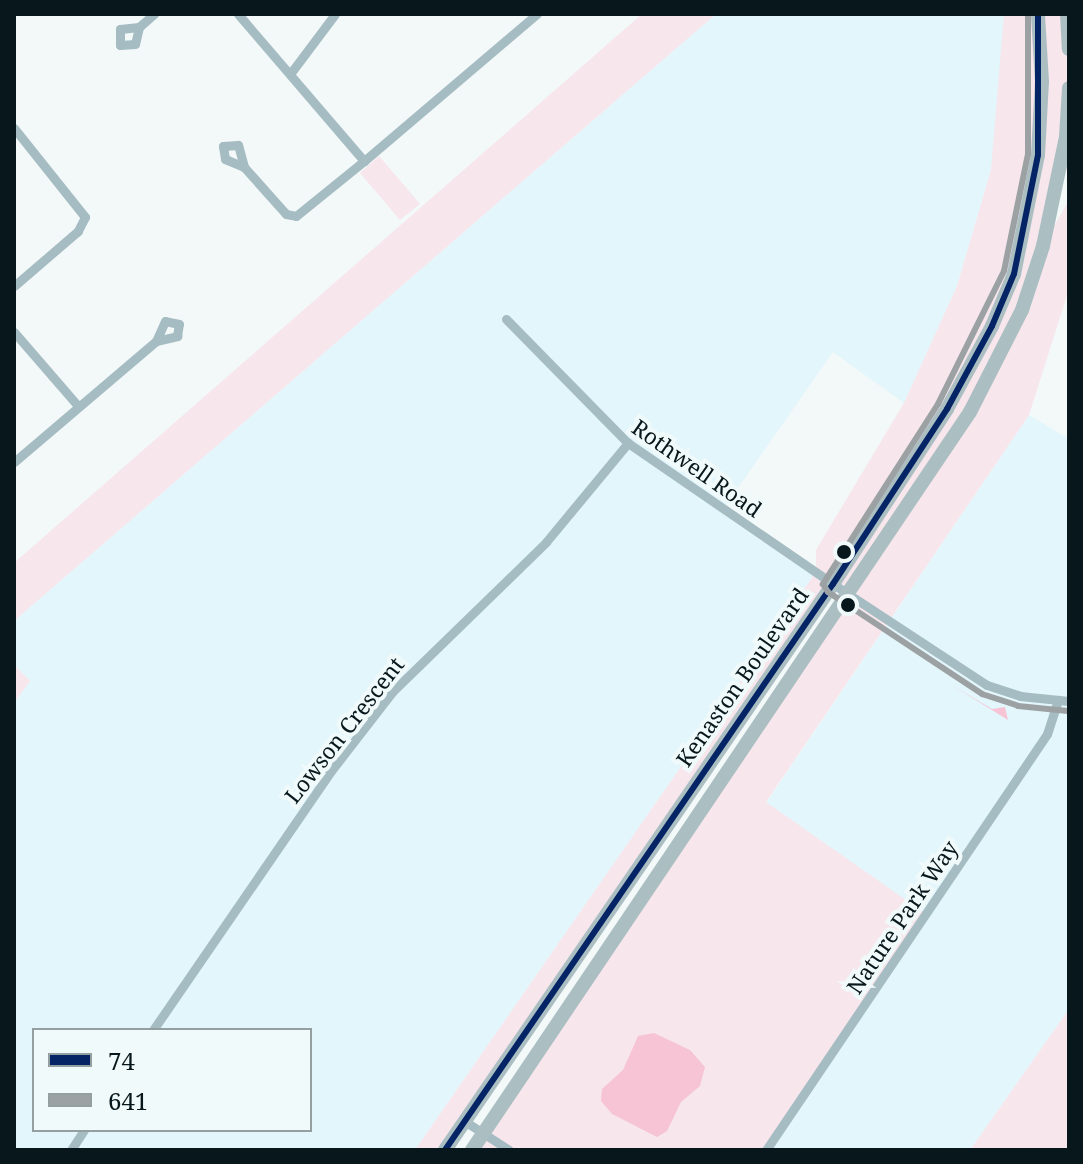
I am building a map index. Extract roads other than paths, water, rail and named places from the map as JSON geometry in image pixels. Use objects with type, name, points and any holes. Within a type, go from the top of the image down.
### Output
[{"type":"main road","name":"Kenaston Boulevard","points":[[445,1150],[833,584],[947,409],[992,326],[1014,274],[1038,155],[1042,82],[1038,14]]},
{"type":"main road","points":[[1067,14],[1069,49]]},
{"type":"main road","name":"Kenaston Boulevard","points":[[472,1150],[926,484],[1022,310],[1056,190],[1069,88]]},
{"type":"street","points":[[139,27],[154,14]]},
{"type":"street","points":[[238,14],[364,161]]},
{"type":"street","points":[[290,74],[335,14]]},
{"type":"street","points":[[244,167],[286,214],[296,216],[537,14]]},
{"type":"street","points":[[14,128],[85,217],[78,231],[14,286]]},
{"type":"street","name":"Rothwell Road","points":[[506,319],[628,443],[833,584],[987,685],[1020,696],[1069,701]]},
{"type":"street","points":[[14,332],[78,406]]},
{"type":"street","points":[[14,462],[156,341]]},
{"type":"street","name":"Lowson Crescent","points":[[154,1028],[331,771],[392,692],[546,542],[628,443]]},
{"type":"street","name":"Nature Park Way","points":[[766,1150],[1047,734],[1058,700]]},
{"type":"street","points":[[466,1122],[509,1150]]},
{"type":"street","points":[[71,1150],[83,1132]]}]
